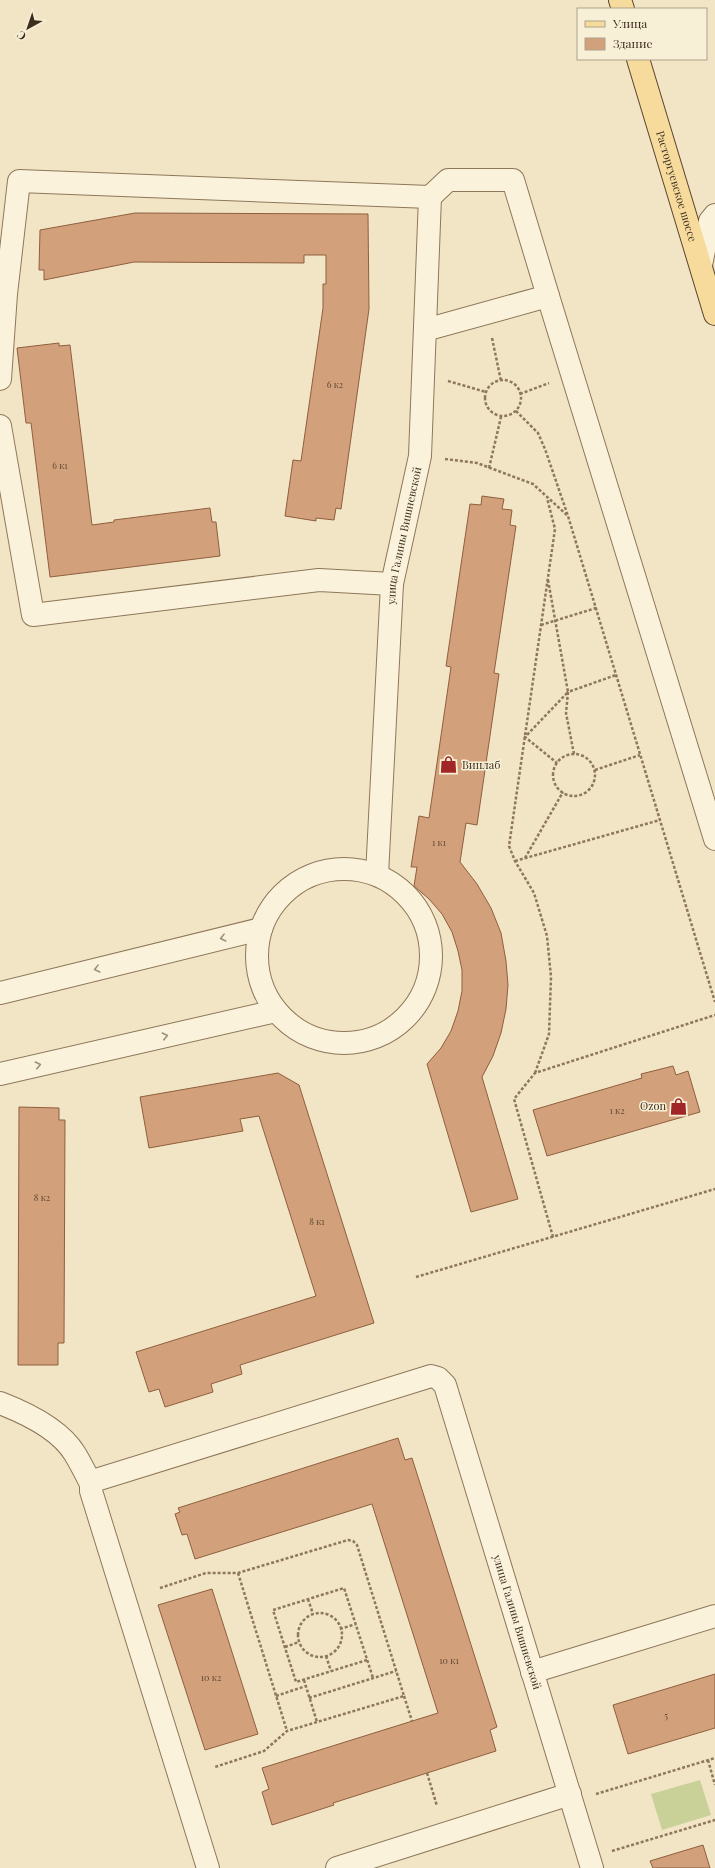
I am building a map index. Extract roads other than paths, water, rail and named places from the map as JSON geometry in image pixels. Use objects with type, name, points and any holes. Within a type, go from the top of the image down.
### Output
[{"type":"main road","name":"Расторгуевское шоссе","points":[[638,60],[715,314]]},
{"type":"street","points":[[0,379],[6,294],[20,181],[430,197],[448,180],[513,180],[715,839]]},
{"type":"street","name":"улица Галины Вишневской","points":[[377,875],[392,584],[420,456],[430,197]]},
{"type":"street","points":[[701,265],[710,221],[715,215]]},
{"type":"street","points":[[425,330],[548,296]]},
{"type":"street","points":[[0,426],[33,615],[320,580],[392,584]]},
{"type":"street","points":[[349,868],[377,875],[402,889],[420,911],[430,938],[431,967],[423,995],[406,1018],[382,1035],[354,1043],[325,1041],[298,1030],[276,1011],[262,985],[259,971],[257,957],[261,929],[274,903],[295,883],[321,871],[349,868]]},
{"type":"street","points":[[0,993],[261,929]]},
{"type":"street","points":[[0,1074],[276,1011]]},
{"type":"street","name":"улица Галины Вишневской","points":[[91,1484],[96,1480],[431,1376],[438,1378],[445,1385],[592,1868]]},
{"type":"street","points":[[0,1403],[17,1409],[50,1427],[75,1453],[91,1484],[91,1491],[208,1868]]},
{"type":"street","points":[[532,1672],[715,1616]]},
{"type":"street","points":[[338,1868],[570,1794]]},
{"type":"place","name":"Винлаб","points":[[449,765]]},
{"type":"place","name":"Ozon","points":[[679,1106]]}]
